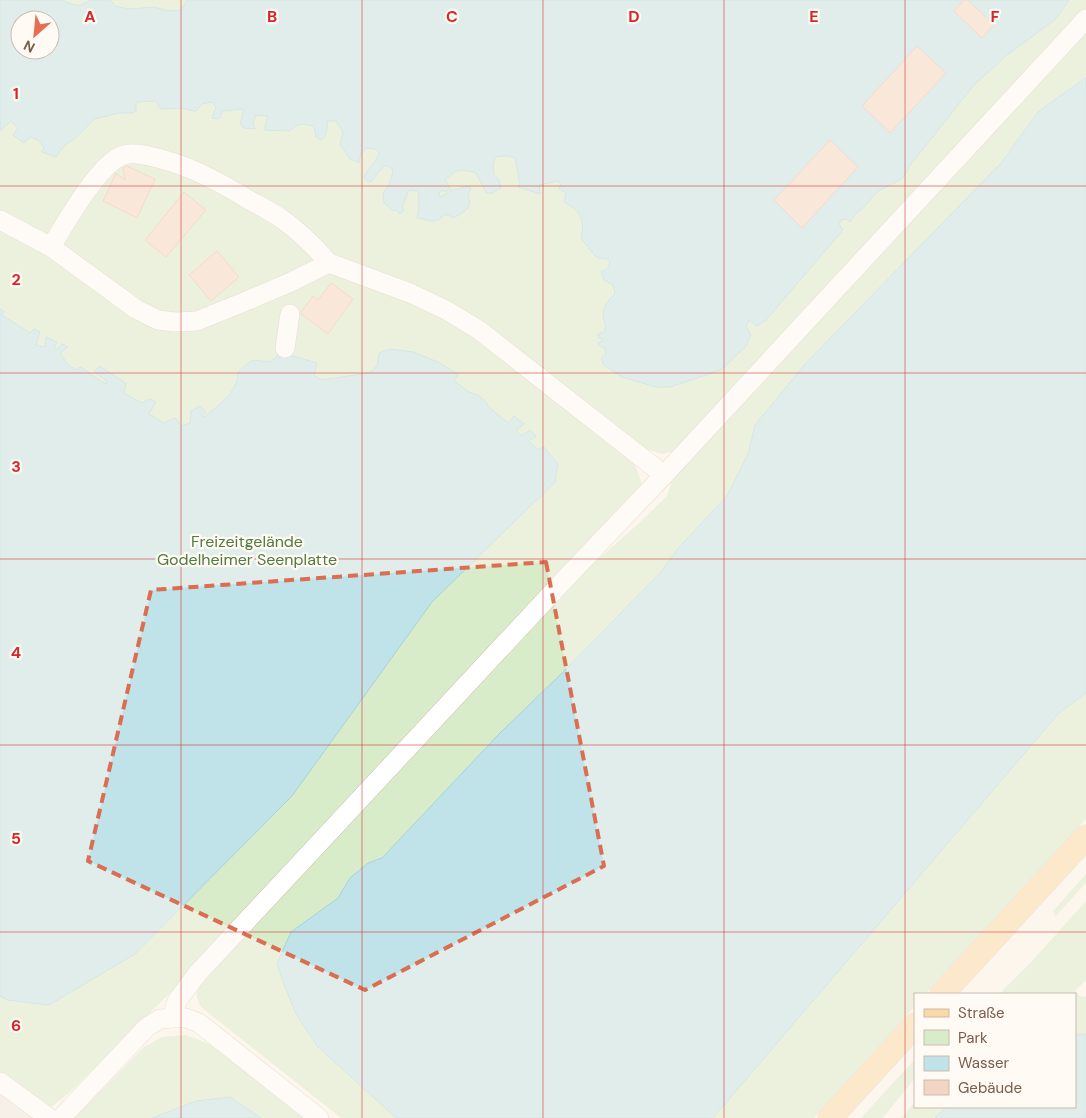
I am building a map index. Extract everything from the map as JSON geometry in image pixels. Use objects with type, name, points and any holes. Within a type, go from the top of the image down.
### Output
[{"type":"main road","points":[[943,993],[1086,837]]},
{"type":"main road","points":[[830,1118],[914,1026]]},
{"type":"lane","points":[[172,1018],[178,1001],[198,973],[664,475],[1086,19]]},
{"type":"lane","points":[[51,247],[89,188],[110,162],[132,153],[182,165],[218,181],[282,219],[312,243],[330,263],[410,293],[446,310],[479,330],[664,475]]},
{"type":"lane","points":[[0,220],[51,247],[136,309],[158,320],[176,322],[197,321],[291,282],[330,263]]},
{"type":"lane","points":[[286,348],[290,314]]},
{"type":"lane","points":[[61,1118],[148,1027],[160,1019],[172,1018],[186,1018],[199,1023],[319,1118]]},
{"type":"lane","points":[[0,1082],[49,1118]]},
{"type":"highlighted area","points":[[546,562],[604,866],[365,990],[88,861],[151,590]]},
{"type":"shaded area","points":[[0,1095],[32,1118],[0,1118]]},
{"type":"green space","name":"Freizeitgelände Godelheimer Seenplatte","points":[[0,0],[1086,0],[1086,13],[680,450],[662,454],[643,448],[633,459],[642,484],[188,975],[68,1094],[51,1107],[0,1072]]},
{"type":"green space","points":[[1086,28],[1086,76],[1038,112],[1001,163],[755,425],[748,454],[727,496],[680,546],[660,573],[499,734],[382,858],[368,863],[350,878],[338,898],[291,932],[277,963],[296,1014],[317,1046],[396,1118],[341,1118],[201,1007],[197,993],[203,979],[562,591],[667,496],[672,480],[680,466]]},
{"type":"green space","points":[[1086,693],[1086,819],[927,993],[914,993],[914,1007],[814,1118],[713,1118],[1059,713]]},
{"type":"green space","points":[[1086,874],[1086,883],[1055,917],[1053,911]]},
{"type":"green space","points":[[1086,901],[1086,980],[1075,991],[1082,997],[1086,996],[1086,1034],[1076,1035],[1076,993],[1002,993]]},
{"type":"green space","points":[[186,1035],[212,1045],[305,1118],[261,1118],[230,1097],[196,1101],[152,1118],[74,1118],[144,1047],[162,1037]]},
{"type":"green space","points":[[914,1060],[914,1079],[883,1118],[861,1118]]},
{"type":"green space","points":[[914,1103],[914,1108],[946,1108],[935,1118],[901,1118]]},
{"type":"water","points":[[0,0],[63,0],[73,5],[80,5],[89,0],[110,0],[115,6],[128,9],[154,7],[169,11],[181,10],[187,0],[1069,0],[1056,19],[1006,56],[974,85],[911,164],[902,179],[878,191],[855,214],[850,222],[847,219],[841,220],[839,224],[843,230],[766,320],[757,326],[749,320],[746,326],[751,335],[746,346],[721,370],[670,387],[656,387],[622,377],[604,365],[601,358],[606,354],[605,349],[598,343],[603,339],[598,338],[598,334],[604,332],[604,309],[615,294],[613,285],[604,280],[601,271],[609,266],[610,262],[608,259],[595,256],[581,238],[582,225],[580,217],[576,210],[564,202],[566,193],[559,189],[561,185],[559,181],[539,185],[540,194],[518,187],[520,184],[515,158],[513,157],[495,157],[494,175],[499,180],[501,188],[492,193],[486,193],[476,173],[466,170],[459,170],[445,180],[451,189],[445,192],[442,190],[439,193],[440,197],[453,190],[469,186],[471,189],[468,194],[469,206],[453,218],[449,215],[444,215],[438,220],[432,221],[417,218],[419,207],[418,191],[409,190],[403,205],[403,211],[400,214],[384,203],[383,193],[390,181],[393,169],[386,165],[373,180],[369,182],[364,178],[379,153],[375,149],[366,148],[361,153],[359,163],[350,159],[340,145],[343,132],[336,121],[328,121],[326,134],[321,140],[316,137],[314,126],[310,125],[298,125],[290,131],[264,130],[268,116],[256,115],[253,123],[255,129],[244,128],[240,124],[244,109],[222,111],[220,118],[212,118],[216,107],[212,102],[202,104],[194,111],[180,108],[161,109],[156,101],[136,102],[136,111],[132,113],[119,113],[95,119],[64,146],[56,157],[42,152],[44,148],[39,141],[31,137],[24,143],[13,135],[18,128],[11,121],[1,130]]},
{"type":"water","points":[[1086,77],[1086,693],[1059,713],[713,1118],[396,1118],[317,1046],[296,1014],[277,963],[291,932],[338,898],[350,878],[368,863],[382,858],[499,734],[660,573],[680,546],[727,496],[748,454],[755,425],[806,363],[1001,163],[1038,112]]},
{"type":"water","points":[[0,309],[4,311],[2,315],[30,333],[34,329],[40,332],[36,345],[45,347],[46,337],[57,342],[54,348],[56,350],[62,344],[68,347],[60,353],[68,365],[77,370],[80,367],[106,384],[107,381],[94,372],[99,366],[126,383],[124,393],[142,403],[150,399],[156,402],[149,414],[164,423],[175,418],[182,426],[190,423],[191,411],[200,406],[206,412],[201,416],[204,417],[221,403],[235,386],[238,372],[252,360],[270,362],[280,354],[291,354],[317,363],[314,375],[321,380],[369,373],[377,366],[379,353],[390,349],[413,352],[438,362],[458,374],[454,381],[469,392],[478,395],[508,423],[514,416],[524,424],[516,430],[522,436],[530,430],[536,436],[529,441],[538,450],[544,447],[558,464],[555,482],[432,602],[292,796],[135,954],[49,1005],[7,1000],[0,996]]},
{"type":"water","points":[[1086,1034],[1086,1118],[935,1118],[945,1108],[1076,1108],[1076,1035]]},
{"type":"water","points":[[230,1097],[261,1118],[152,1118],[196,1101]]},
{"type":"building","points":[[964,0],[968,0],[994,25],[982,38],[954,11]]},
{"type":"building","points":[[917,46],[946,73],[890,133],[862,106]]},
{"type":"building","points":[[830,140],[858,167],[802,228],[774,200]]},
{"type":"building","points":[[127,166],[155,179],[137,218],[103,201],[116,173],[125,180],[123,168]]},
{"type":"building","points":[[184,192],[206,210],[166,257],[145,240]]},
{"type":"building","points":[[217,251],[239,277],[211,301],[189,275]]},
{"type":"building","points":[[331,283],[353,299],[328,334],[301,314],[301,312],[313,296],[318,300]]}]
